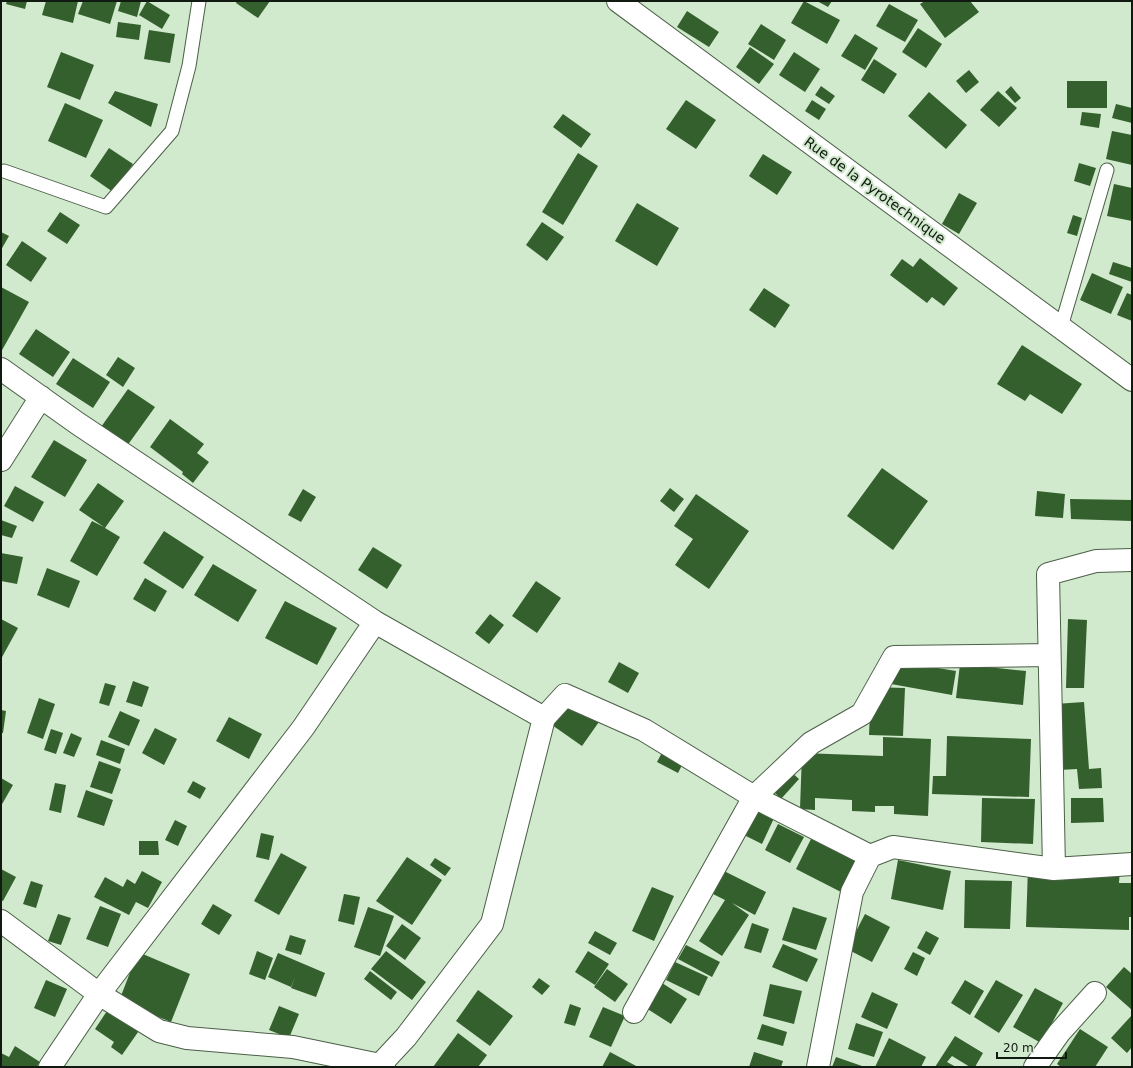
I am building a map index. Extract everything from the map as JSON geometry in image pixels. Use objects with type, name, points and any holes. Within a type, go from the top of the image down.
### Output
[{"type":"street","name":"Rue de la Pyrotechnique","points":[[618,1],[1132,380]]},
{"type":"street","points":[[1,369],[374,622],[544,718]]},
{"type":"street","points":[[1,460],[41,397]]},
{"type":"street","points":[[1,440],[24,425]]},
{"type":"street","points":[[1054,870],[1048,574],[1096,560],[1132,560]]},
{"type":"street","points":[[50,1067],[99,994],[303,728],[374,622]]},
{"type":"street","points":[[634,1012],[754,797],[811,743],[862,714],[894,657],[1049,655]]},
{"type":"street","points":[[1,921],[99,994],[160,1031],[188,1038],[293,1047],[381,1066],[406,1037],[492,924],[544,718],[564,695],[644,730],[754,797],[870,856]]},
{"type":"street","points":[[818,1067],[852,892],[870,856],[893,847],[1054,870],[1132,864]]},
{"type":"street","points":[[1035,1067],[1059,1034],[1095,993]]},
{"type":"lane","points":[[4,171],[106,208],[172,131],[189,66],[199,1]]},
{"type":"lane","points":[[1061,327],[1107,170]]},
{"type":"building","points":[[7,1],[27,1],[25,9],[6,4]]},
{"type":"building","points":[[46,1],[78,1],[73,23],[42,15]]},
{"type":"building","points":[[83,1],[117,1],[110,24],[78,14]]},
{"type":"building","points":[[121,1],[141,1],[137,17],[118,11]]},
{"type":"building","points":[[147,1],[170,15],[162,29],[139,15]]},
{"type":"building","points":[[237,1],[270,1],[258,18],[236,3]]},
{"type":"building","points":[[804,1],[840,20],[827,44],[791,23]]},
{"type":"building","points":[[817,1],[832,1],[828,7]]},
{"type":"building","points":[[925,1],[970,1],[979,12],[945,38],[920,4]]},
{"type":"building","points":[[889,4],[918,20],[905,42],[876,26]]},
{"type":"building","points":[[687,11],[719,32],[709,47],[677,27]]},
{"type":"building","points":[[118,22],[141,25],[139,40],[116,37]]},
{"type":"building","points":[[761,24],[786,40],[774,60],[748,44]]},
{"type":"building","points":[[918,28],[942,44],[926,68],[902,52]]},
{"type":"building","points":[[149,30],[175,34],[170,63],[144,59]]},
{"type":"building","points":[[855,34],[878,48],[865,70],[841,56]]},
{"type":"building","points":[[750,47],[774,64],[759,84],[736,67]]},
{"type":"building","points":[[61,52],[94,65],[80,100],[47,87]]},
{"type":"building","points":[[794,52],[820,69],[805,92],[779,75]]},
{"type":"building","points":[[874,59],[897,74],[884,94],[861,80]]},
{"type":"building","points":[[969,70],[979,82],[966,93],[956,81]]},
{"type":"building","points":[[1067,81],[1107,81],[1107,108],[1067,108]]},
{"type":"building","points":[[821,86],[835,96],[829,104],[815,95]]},
{"type":"building","points":[[1011,86],[1021,98],[1015,103],[1005,92]]},
{"type":"building","points":[[115,91],[158,104],[151,127],[108,103]]},
{"type":"building","points":[[998,91],[1017,108],[999,127],[980,110]]},
{"type":"building","points":[[929,92],[967,125],[946,149],[908,116]]},
{"type":"building","points":[[686,100],[716,120],[696,149],[666,129]]},
{"type":"building","points":[[812,100],[826,109],[819,120],[805,111]]},
{"type":"building","points":[[65,103],[103,120],[86,158],[48,141]]},
{"type":"building","points":[[1116,104],[1132,108],[1132,123],[1112,118]]},
{"type":"building","points":[[1082,112],[1101,114],[1099,128],[1080,125]]},
{"type":"building","points":[[563,114],[591,134],[581,148],[553,127]]},
{"type":"building","points":[[1112,131],[1132,135],[1132,165],[1106,159]]},
{"type":"building","points":[[109,148],[133,164],[113,192],[90,176]]},
{"type":"building","points":[[578,153],[598,166],[563,225],[542,212]]},
{"type":"building","points":[[763,154],[792,172],[777,195],[749,176]]},
{"type":"building","points":[[1079,163],[1096,168],[1090,186],[1074,181]]},
{"type":"building","points":[[1114,184],[1132,188],[1132,221],[1107,216]]},
{"type":"building","points":[[959,193],[977,203],[959,234],[942,224]]},
{"type":"building","points":[[637,203],[679,228],[657,266],[615,241]]},
{"type":"building","points":[[60,212],[80,225],[67,244],[47,231]]},
{"type":"building","points":[[1073,215],[1082,218],[1077,236],[1067,233]]},
{"type":"building","points":[[542,222],[564,237],[547,261],[526,245]]},
{"type":"building","points":[[1,232],[9,236],[1,250]]},
{"type":"building","points":[[22,241],[47,258],[31,282],[6,265]]},
{"type":"building","points":[[920,258],[958,288],[944,306],[932,297],[927,303],[890,275],[902,259],[913,267]]},
{"type":"building","points":[[1113,262],[1132,268],[1132,282],[1109,274]]},
{"type":"building","points":[[1092,273],[1123,287],[1111,314],[1080,300]]},
{"type":"building","points":[[1,287],[29,302],[1,352]]},
{"type":"building","points":[[764,288],[790,305],[775,328],[749,310]]},
{"type":"building","points":[[1127,293],[1132,295],[1132,321],[1117,315]]},
{"type":"building","points":[[36,329],[70,352],[53,377],[19,354]]},
{"type":"building","points":[[1022,345],[1082,384],[1062,414],[1030,394],[1025,401],[997,384]]},
{"type":"building","points":[[118,357],[135,368],[123,387],[106,375]]},
{"type":"building","points":[[73,358],[110,382],[93,408],[56,384]]},
{"type":"building","points":[[128,389],[155,407],[127,446],[101,427]]},
{"type":"building","points":[[170,419],[204,444],[197,453],[209,462],[193,483],[182,474],[183,472],[150,447]]},
{"type":"building","points":[[54,440],[87,460],[65,497],[31,477]]},
{"type":"building","points":[[882,468],[928,501],[893,550],[847,516]]},
{"type":"building","points":[[98,483],[124,501],[105,528],[120,537],[97,576],[70,561],[92,521],[104,527],[79,510]]},
{"type":"building","points":[[15,486],[44,502],[33,522],[4,506]]},
{"type":"building","points":[[670,488],[684,499],[674,512],[660,501]]},
{"type":"building","points":[[303,489],[316,497],[301,522],[288,515]]},
{"type":"building","points":[[1037,491],[1065,494],[1063,518],[1035,516]]},
{"type":"building","points":[[696,494],[749,531],[709,589],[675,565],[693,539],[674,526]]},
{"type":"building","points":[[1070,499],[1132,500],[1132,521],[1071,519]]},
{"type":"building","points":[[1,520],[17,526],[12,538],[1,535]]},
{"type":"building","points":[[164,531],[204,557],[183,589],[143,563]]},
{"type":"building","points":[[373,547],[402,565],[387,589],[358,570]]},
{"type":"building","points":[[1,553],[23,557],[17,584],[1,581]]},
{"type":"building","points":[[213,564],[257,590],[238,622],[194,595]]},
{"type":"building","points":[[47,568],[80,581],[69,608],[37,595]]},
{"type":"building","points":[[145,578],[167,591],[155,612],[133,599]]},
{"type":"building","points":[[536,581],[561,598],[537,633],[512,616]]},
{"type":"building","points":[[285,601],[337,628],[317,665],[265,638]]},
{"type":"building","points":[[490,614],[504,625],[489,644],[475,633]]},
{"type":"building","points":[[1,619],[18,628],[1,659]]},
{"type":"building","points":[[1068,619],[1087,620],[1084,688],[1066,688]]},
{"type":"building","points":[[895,661],[956,671],[952,695],[891,684]]},
{"type":"building","points":[[619,662],[639,673],[628,693],[608,682]]},
{"type":"building","points":[[960,664],[1026,671],[1023,705],[956,698]]},
{"type":"building","points":[[133,681],[149,687],[142,707],[126,702]]},
{"type":"building","points":[[105,683],[116,686],[109,706],[99,703]]},
{"type":"building","points":[[871,687],[905,688],[903,736],[869,735]]},
{"type":"building","points":[[561,691],[601,719],[582,746],[542,718]]},
{"type":"building","points":[[39,698],[55,704],[43,739],[27,733]]},
{"type":"building","points":[[1084,702],[1089,769],[1101,768],[1102,788],[1079,789],[1077,769],[1059,770],[1055,704]]},
{"type":"building","points":[[1,710],[6,711],[3,733],[1,733]]},
{"type":"building","points":[[120,711],[140,720],[129,746],[108,737]]},
{"type":"building","points":[[229,717],[262,734],[249,759],[216,741]]},
{"type":"building","points":[[155,728],[177,739],[164,765],[142,753]]},
{"type":"building","points":[[51,729],[63,733],[56,754],[44,750]]},
{"type":"building","points":[[71,733],[82,738],[74,757],[63,753]]},
{"type":"building","points":[[947,736],[1031,739],[1029,797],[932,794],[933,776],[946,776]]},
{"type":"building","points":[[883,737],[931,739],[928,816],[894,814],[894,806],[875,806],[875,812],[852,811],[852,800],[815,798],[815,810],[800,809],[802,753],[883,756]]},
{"type":"building","points":[[101,740],[125,749],[120,764],[96,755]]},
{"type":"building","points":[[666,745],[687,755],[678,773],[657,762]]},
{"type":"building","points":[[99,761],[121,769],[112,794],[90,787]]},
{"type":"building","points":[[780,762],[799,779],[781,799],[763,781]]},
{"type":"building","points":[[1,778],[13,785],[1,806]]},
{"type":"building","points":[[193,781],[206,788],[200,799],[187,792]]},
{"type":"building","points":[[55,783],[66,785],[61,813],[49,810]]},
{"type":"building","points":[[86,790],[113,800],[104,826],[77,817]]},
{"type":"building","points":[[982,798],[1035,799],[1033,844],[981,842]]},
{"type":"building","points":[[1071,798],[1103,798],[1104,822],[1071,823]]},
{"type":"building","points":[[746,801],[775,816],[762,844],[732,829]]},
{"type":"building","points":[[175,820],[187,826],[178,846],[165,840]]},
{"type":"building","points":[[778,824],[804,837],[790,863],[765,850]]},
{"type":"building","points":[[261,833],[274,836],[269,860],[256,857]]},
{"type":"building","points":[[812,837],[857,859],[841,892],[796,869]]},
{"type":"building","points":[[139,841],[158,841],[159,855],[139,855]]},
{"type":"building","points":[[281,853],[307,867],[279,915],[254,901]]},
{"type":"building","points":[[407,857],[442,880],[412,925],[376,901]]},
{"type":"building","points":[[435,858],[451,868],[445,876],[430,865]]},
{"type":"building","points":[[898,860],[951,871],[943,910],[891,899]]},
{"type":"building","points":[[1028,867],[1120,869],[1119,883],[1132,883],[1132,917],[1129,917],[1129,930],[1026,927]]},
{"type":"building","points":[[1,869],[16,877],[3,901],[1,900]]},
{"type":"building","points":[[142,871],[162,882],[148,908],[136,902],[129,915],[94,897],[105,877],[123,887],[127,879],[135,884]]},
{"type":"building","points":[[724,871],[766,892],[755,915],[732,903],[749,915],[722,956],[699,941],[725,900],[713,894]]},
{"type":"building","points":[[965,880],[1012,881],[1010,929],[964,928]]},
{"type":"building","points":[[31,881],[43,885],[36,908],[23,904]]},
{"type":"building","points":[[652,887],[674,896],[654,941],[632,931]]},
{"type":"building","points":[[344,894],[360,897],[354,925],[338,921]]},
{"type":"building","points":[[213,904],[232,915],[219,935],[201,924]]},
{"type":"building","points":[[100,906],[121,914],[108,947],[86,939]]},
{"type":"building","points":[[368,907],[394,916],[380,956],[354,947]]},
{"type":"building","points":[[793,907],[827,918],[816,950],[782,940]]},
{"type":"building","points":[[58,914],[71,918],[61,945],[48,941]]},
{"type":"building","points":[[865,914],[890,927],[872,962],[847,949]]},
{"type":"building","points":[[752,923],[769,929],[761,953],[744,948]]},
{"type":"building","points":[[402,924],[421,938],[405,960],[386,946]]},
{"type":"building","points":[[595,931],[617,943],[610,955],[588,943]]},
{"type":"building","points":[[926,931],[939,938],[930,955],[917,948]]},
{"type":"building","points":[[290,935],[306,940],[301,955],[285,950]]},
{"type":"building","points":[[783,944],[818,959],[807,982],[772,967]]},
{"type":"building","points":[[686,945],[720,962],[712,977],[678,959]]},
{"type":"building","points":[[257,951],[273,958],[265,980],[249,974]]},
{"type":"building","points":[[386,951],[426,982],[412,1000],[371,969]]},
{"type":"building","points":[[588,951],[609,964],[595,985],[575,972]]},
{"type":"building","points":[[138,952],[190,974],[171,1022],[119,1001]]},
{"type":"building","points":[[913,952],[925,958],[917,976],[904,969]]},
{"type":"building","points":[[278,953],[325,973],[316,997],[291,988],[295,977],[291,987],[268,977]]},
{"type":"building","points":[[675,962],[708,977],[699,996],[666,980]]},
{"type":"building","points":[[1124,967],[1132,974],[1132,1010],[1106,987]]},
{"type":"building","points":[[607,969],[628,984],[615,1002],[594,987]]},
{"type":"building","points":[[370,971],[397,992],[391,1000],[364,979]]},
{"type":"building","points":[[539,978],[550,986],[542,995],[532,987]]},
{"type":"building","points":[[46,980],[67,989],[55,1017],[34,1008]]},
{"type":"building","points":[[965,980],[984,991],[970,1015],[951,1003]]},
{"type":"building","points":[[996,980],[1023,995],[999,1033],[974,1017]]},
{"type":"building","points":[[662,983],[687,999],[671,1024],[646,1008]]},
{"type":"building","points":[[770,984],[802,991],[794,1024],[763,1016]]},
{"type":"building","points":[[1035,988],[1063,1003],[1041,1043],[1013,1027]]},
{"type":"building","points":[[478,990],[513,1016],[490,1046],[456,1021]]},
{"type":"building","points":[[872,992],[898,1004],[887,1029],[861,1017]]},
{"type":"building","points":[[570,1004],[581,1008],[575,1026],[564,1023]]},
{"type":"building","points":[[279,1006],[299,1014],[289,1038],[269,1030]]},
{"type":"building","points":[[603,1007],[625,1016],[611,1047],[589,1037]]},
{"type":"building","points":[[109,1008],[143,1025],[122,1055],[111,1047],[114,1042],[95,1029]]},
{"type":"building","points":[[1132,1015],[1132,1047],[1127,1053],[1111,1038]]},
{"type":"building","points":[[856,1023],[883,1032],[874,1057],[848,1049]]},
{"type":"building","points":[[762,1024],[787,1032],[783,1046],[757,1039]]},
{"type":"building","points":[[1080,1029],[1108,1047],[1095,1067],[1061,1067],[1057,1064]]},
{"type":"building","points":[[458,1033],[487,1055],[478,1067],[433,1067]]},
{"type":"building","points":[[955,1036],[983,1053],[975,1067],[970,1067],[952,1056],[947,1062],[956,1067],[935,1067]]},
{"type":"building","points":[[889,1038],[926,1057],[921,1067],[875,1067]]},
{"type":"building","points":[[15,1046],[40,1062],[37,1067],[1,1067],[1,1053],[9,1057]]},
{"type":"building","points":[[610,1052],[638,1067],[602,1067]]},
{"type":"building","points":[[754,1052],[783,1061],[781,1067],[749,1067]]},
{"type":"building","points":[[836,1057],[862,1066],[862,1067],[832,1067]]}]
